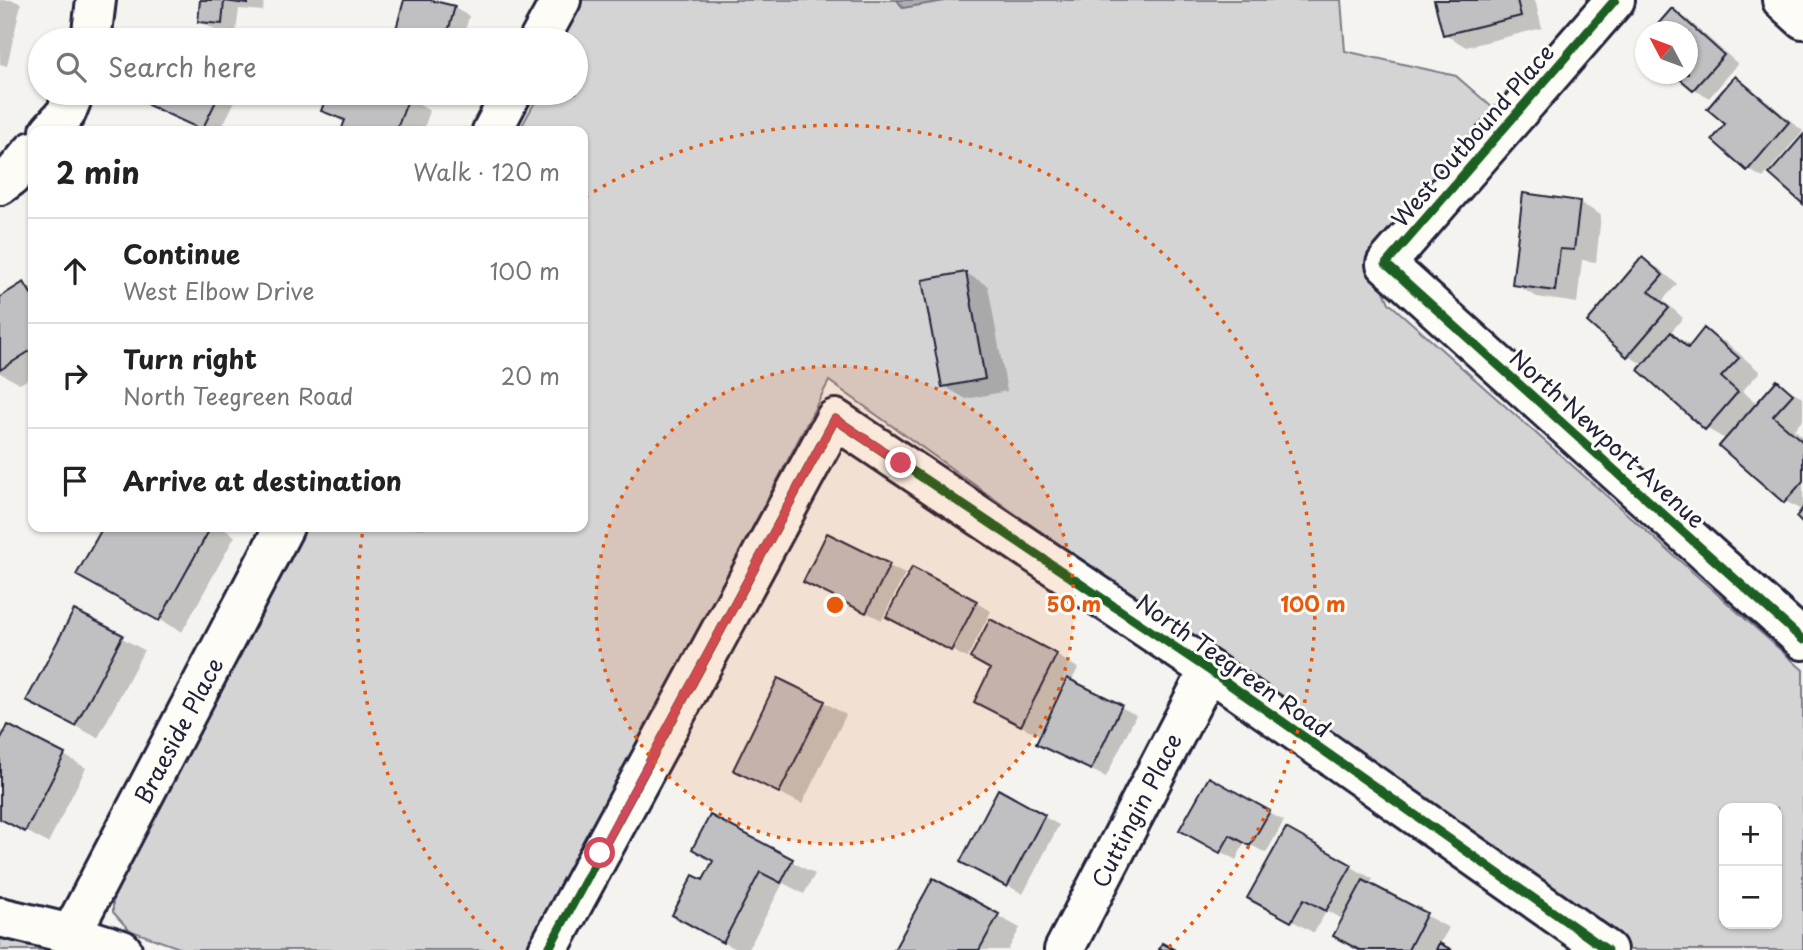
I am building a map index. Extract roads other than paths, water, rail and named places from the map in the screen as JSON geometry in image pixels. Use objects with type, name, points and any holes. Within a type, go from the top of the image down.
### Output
[{"type":"street","points":[[92,28],[96,0]]},
{"type":"street","points":[[546,28],[561,0]]},
{"type":"street","name":"West Outbound Place","points":[[1386,264],[1615,0]]},
{"type":"street","points":[[1782,0],[1803,19]]},
{"type":"street","points":[[54,126],[69,105]]},
{"type":"street","points":[[495,126],[506,105]]},
{"type":"street","points":[[0,185],[11,177],[28,157]]},
{"type":"street","name":"North Newport Avenue","points":[[1386,264],[1803,640]]},
{"type":"street","name":"North Teegreen Road","points":[[548,950],[835,419],[1209,670],[1586,944]]},
{"type":"street","name":"Braeside Place","points":[[71,934],[282,532]]},
{"type":"street","name":"Cuttingin Place","points":[[1064,950],[1209,670]]},
{"type":"street","points":[[0,917],[71,934],[122,950]]}]
